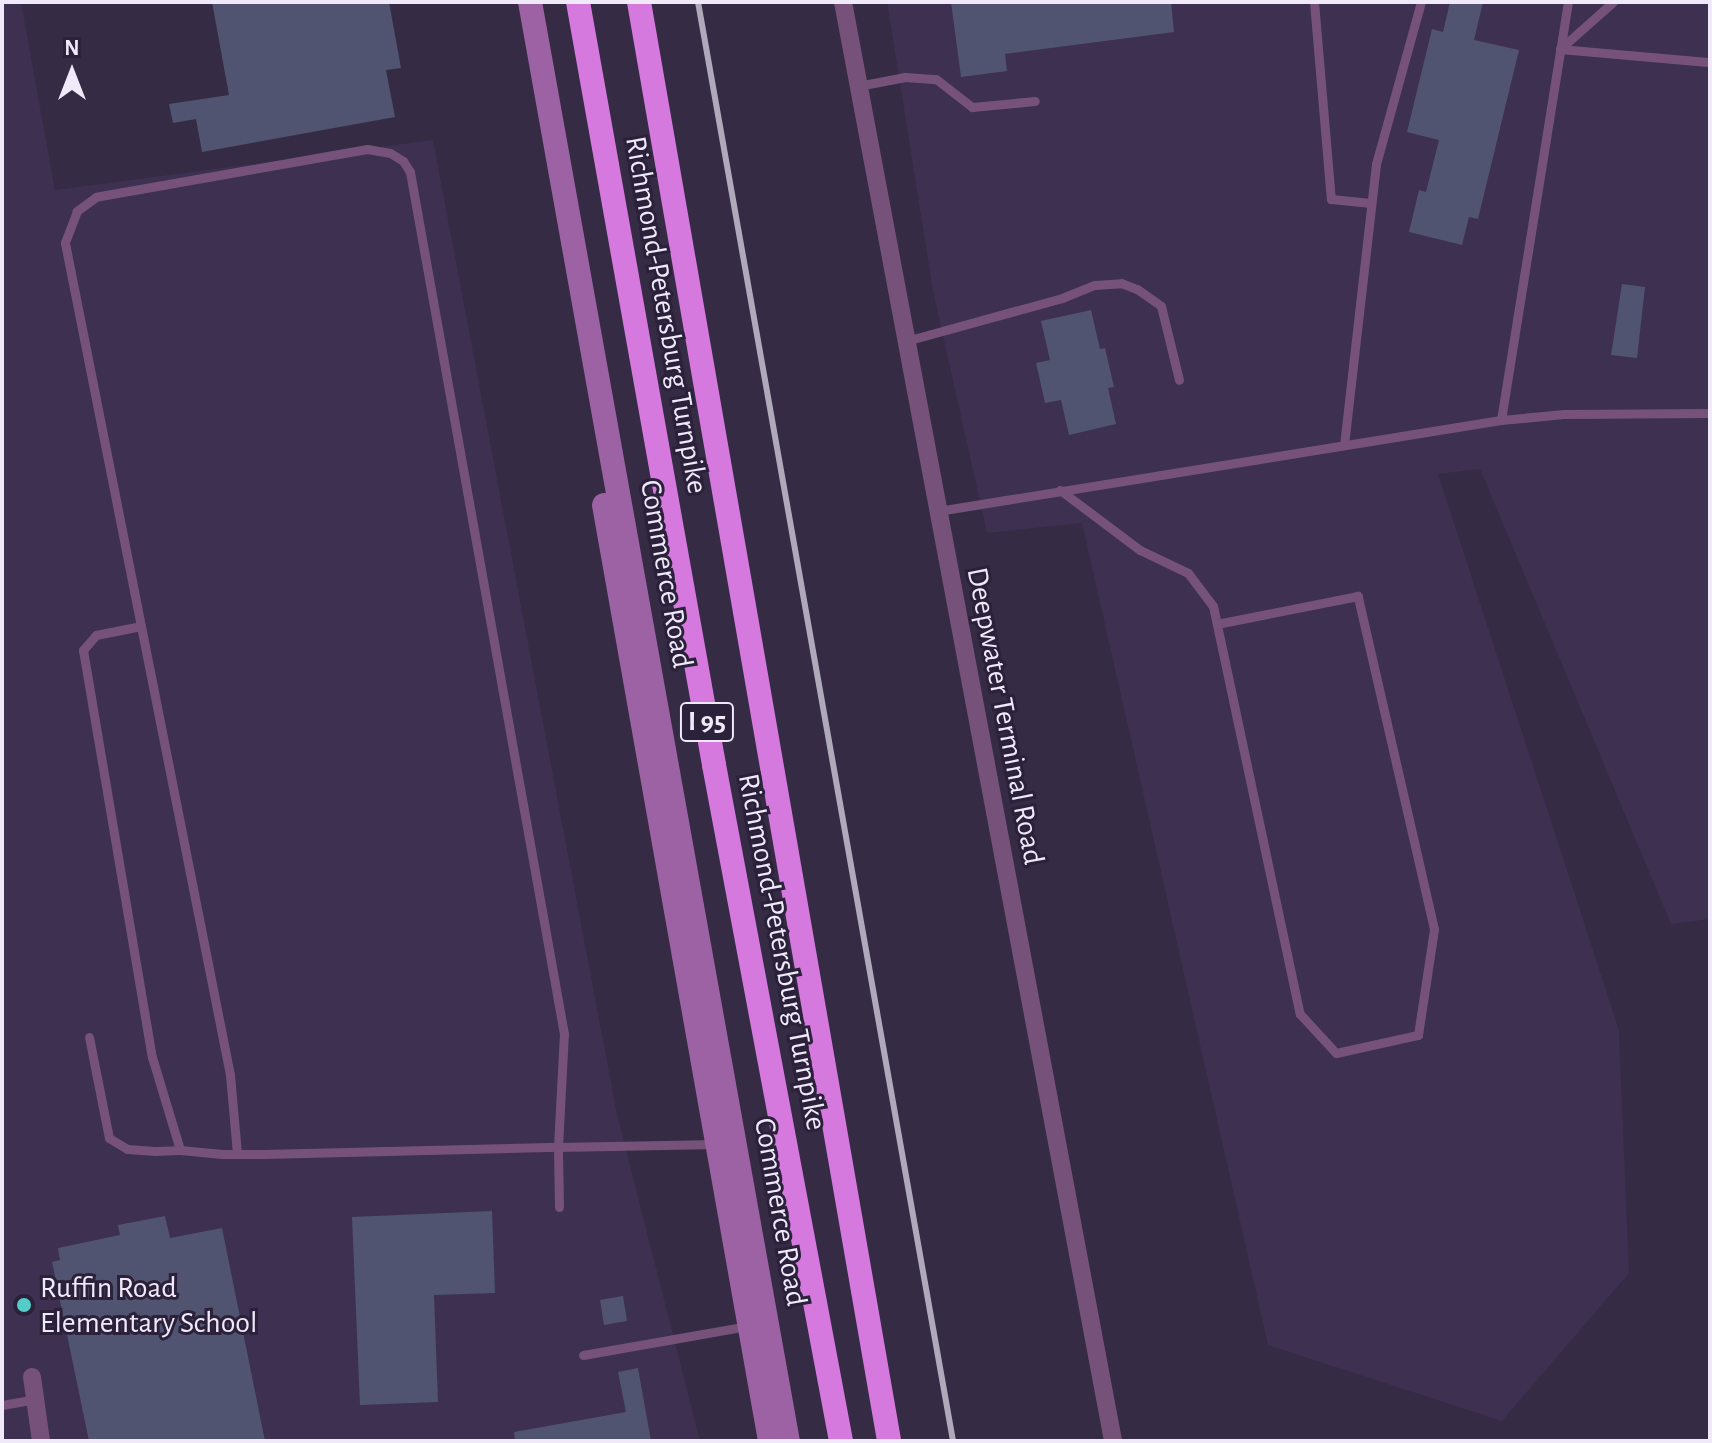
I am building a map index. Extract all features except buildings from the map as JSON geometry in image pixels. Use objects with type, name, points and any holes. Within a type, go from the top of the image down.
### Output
[{"type":"highway","name":"Richmond-Petersburg Turnpike","points":[[578,2],[717,781],[841,1441]]},
{"type":"highway","name":"Richmond-Petersburg Turnpike","points":[[639,2],[889,1441]]},
{"type":"main road","name":"Commerce Road","points":[[515,2],[728,1144]]},
{"type":"main road","name":"Commerce Road","points":[[530,2],[728,1144],[758,1324],[770,1441]]},
{"type":"main road","name":"Commerce Road","points":[[758,1324],[788,1441]]},
{"type":"street","name":"Deepwater Terminal Road","points":[[843,2],[1113,1441]]},
{"type":"street","points":[[32,1377],[41,1441]]},
{"type":"lane","points":[[1314,2],[1331,199],[1371,203]]},
{"type":"lane","points":[[1344,445],[1376,164],[1421,2]]},
{"type":"lane","points":[[1501,420],[1568,2]]},
{"type":"lane","points":[[1560,49],[1613,2]]},
{"type":"lane","points":[[1560,49],[1710,62]]},
{"type":"lane","points":[[858,86],[905,77],[936,79],[972,107],[1035,101]]},
{"type":"lane","points":[[237,1154],[230,1075],[65,243],[77,211],[96,197],[367,149],[390,153],[403,161],[410,172],[564,1034],[558,1147],[559,1207]]},
{"type":"lane","points":[[906,341],[1062,298],[1095,285],[1121,283],[1137,289],[1161,306],[1179,380]]},
{"type":"lane","points":[[938,511],[1501,420],[1564,414],[1710,413]]},
{"type":"lane","points":[[1060,490],[1140,550],[1188,573],[1213,606],[1300,1014],[1336,1053],[1418,1035],[1434,929],[1358,596],[1217,624]]},
{"type":"lane","points":[[141,626],[96,635],[83,650],[152,1057],[180,1150]]},
{"type":"lane","points":[[89,1037],[109,1138],[127,1149],[237,1154],[728,1144]]},
{"type":"lane","points":[[583,1355],[758,1324]]},
{"type":"lane","points":[[2,1405],[35,1399]]},
{"type":"shaded area","points":[[2,2],[21,2],[55,190],[433,140],[617,1114],[700,1441],[2,1441]]},
{"type":"shaded area","points":[[887,2],[1710,2],[1710,919],[1671,924],[1480,469],[1438,474],[1619,1030],[1629,1273],[1502,1421],[1268,1345],[1082,523],[987,533],[933,291]]},
{"type":"railway","points":[[698,2],[953,1441]]},
{"type":"place","name":"Ruffin Road Elementary School","points":[[24,1305]]}]
